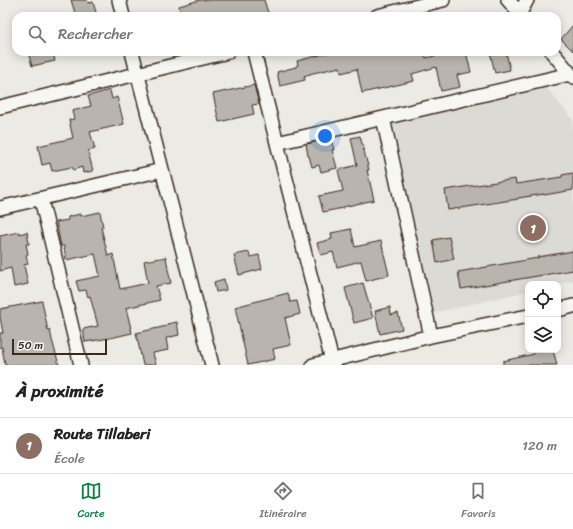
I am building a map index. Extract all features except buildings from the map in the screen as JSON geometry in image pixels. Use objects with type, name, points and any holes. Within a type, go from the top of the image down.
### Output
[{"type":"street","points":[[119,0],[122,12]]},
{"type":"street","points":[[394,12],[443,0]]},
{"type":"street","points":[[508,0],[518,12]]},
{"type":"street","points":[[522,12],[527,0]]},
{"type":"street","points":[[133,56],[212,365]]},
{"type":"street","points":[[0,107],[212,56]]},
{"type":"street","points":[[255,56],[332,363]]},
{"type":"street","points":[[277,143],[571,76],[555,56]]},
{"type":"street","points":[[383,118],[431,336]]},
{"type":"street","points":[[0,208],[162,170]]},
{"type":"street","points":[[41,199],[81,365]]},
{"type":"street","points":[[561,309],[573,306]]},
{"type":"street","points":[[314,365],[332,363],[431,336],[525,317]]},
{"type":"shaded area","points":[[546,87],[573,120],[573,281],[561,283],[561,281],[525,281],[525,292],[434,313],[393,123]]},
{"type":"place","name":"Route Tillaberi","points":[[533,228]]}]
